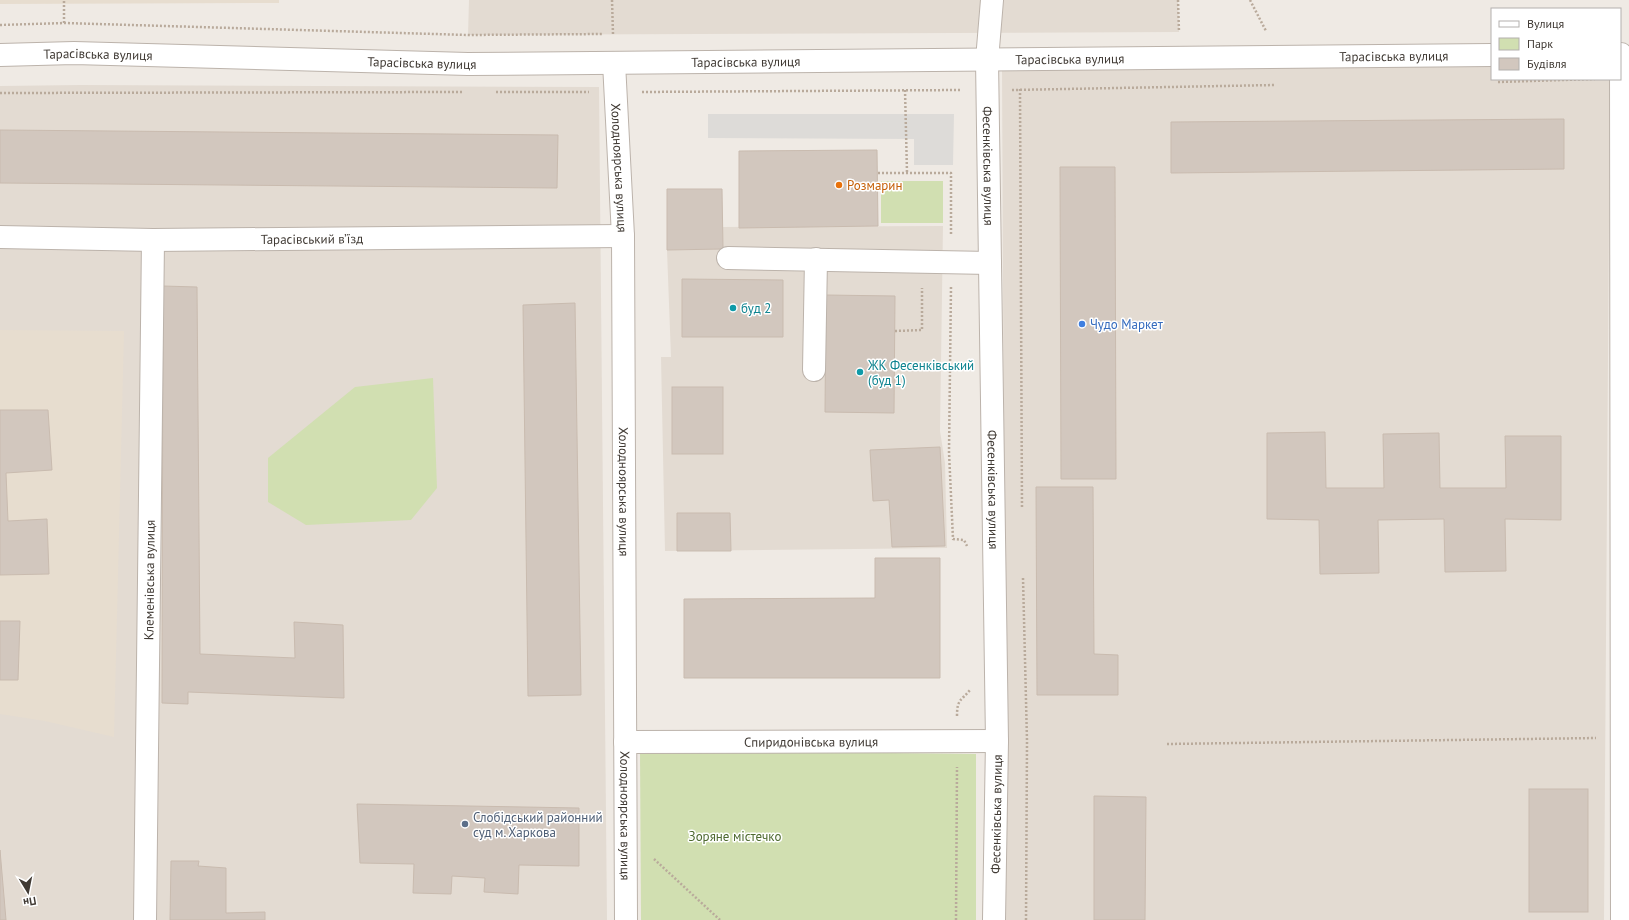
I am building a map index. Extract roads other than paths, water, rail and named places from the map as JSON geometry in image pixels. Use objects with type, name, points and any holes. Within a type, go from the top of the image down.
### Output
[{"type":"street","name":"Фесенківська вулиця","points":[[992,0],[987,60],[997,741],[994,920]]},
{"type":"street","name":"Тарасівська вулиця","points":[[0,55],[74,53],[468,64],[1491,55]]},
{"type":"street","points":[[1622,920],[1626,737],[1626,294],[1623,54]]},
{"type":"street","name":"Холодноярська вулиця","points":[[614,63],[623,236],[626,920]]},
{"type":"street","name":"Тарасівський в’їзд","points":[[0,237],[153,240],[623,236]]},
{"type":"street","name":"Клеменівська вулиця","points":[[145,920],[153,240]]},
{"type":"street","points":[[728,258],[990,263]]},
{"type":"street","points":[[814,370],[816,259]]},
{"type":"street","name":"Спиридонівська вулиця","points":[[625,742],[997,741]]},
{"type":"place","name":"Розмарин","points":[[839,185]]},
{"type":"place","name":"буд 2","points":[[733,308]]},
{"type":"place","name":"Чудо Маркет","points":[[1082,324]]},
{"type":"place","name":"ЖК Фесенківський (буд 1)","points":[[860,372]]},
{"type":"place","name":"Слобідський районний суд м. Харкова","points":[[465,824]]},
{"type":"park label","name":"Зоряне містечко","points":[[735,836]]}]
